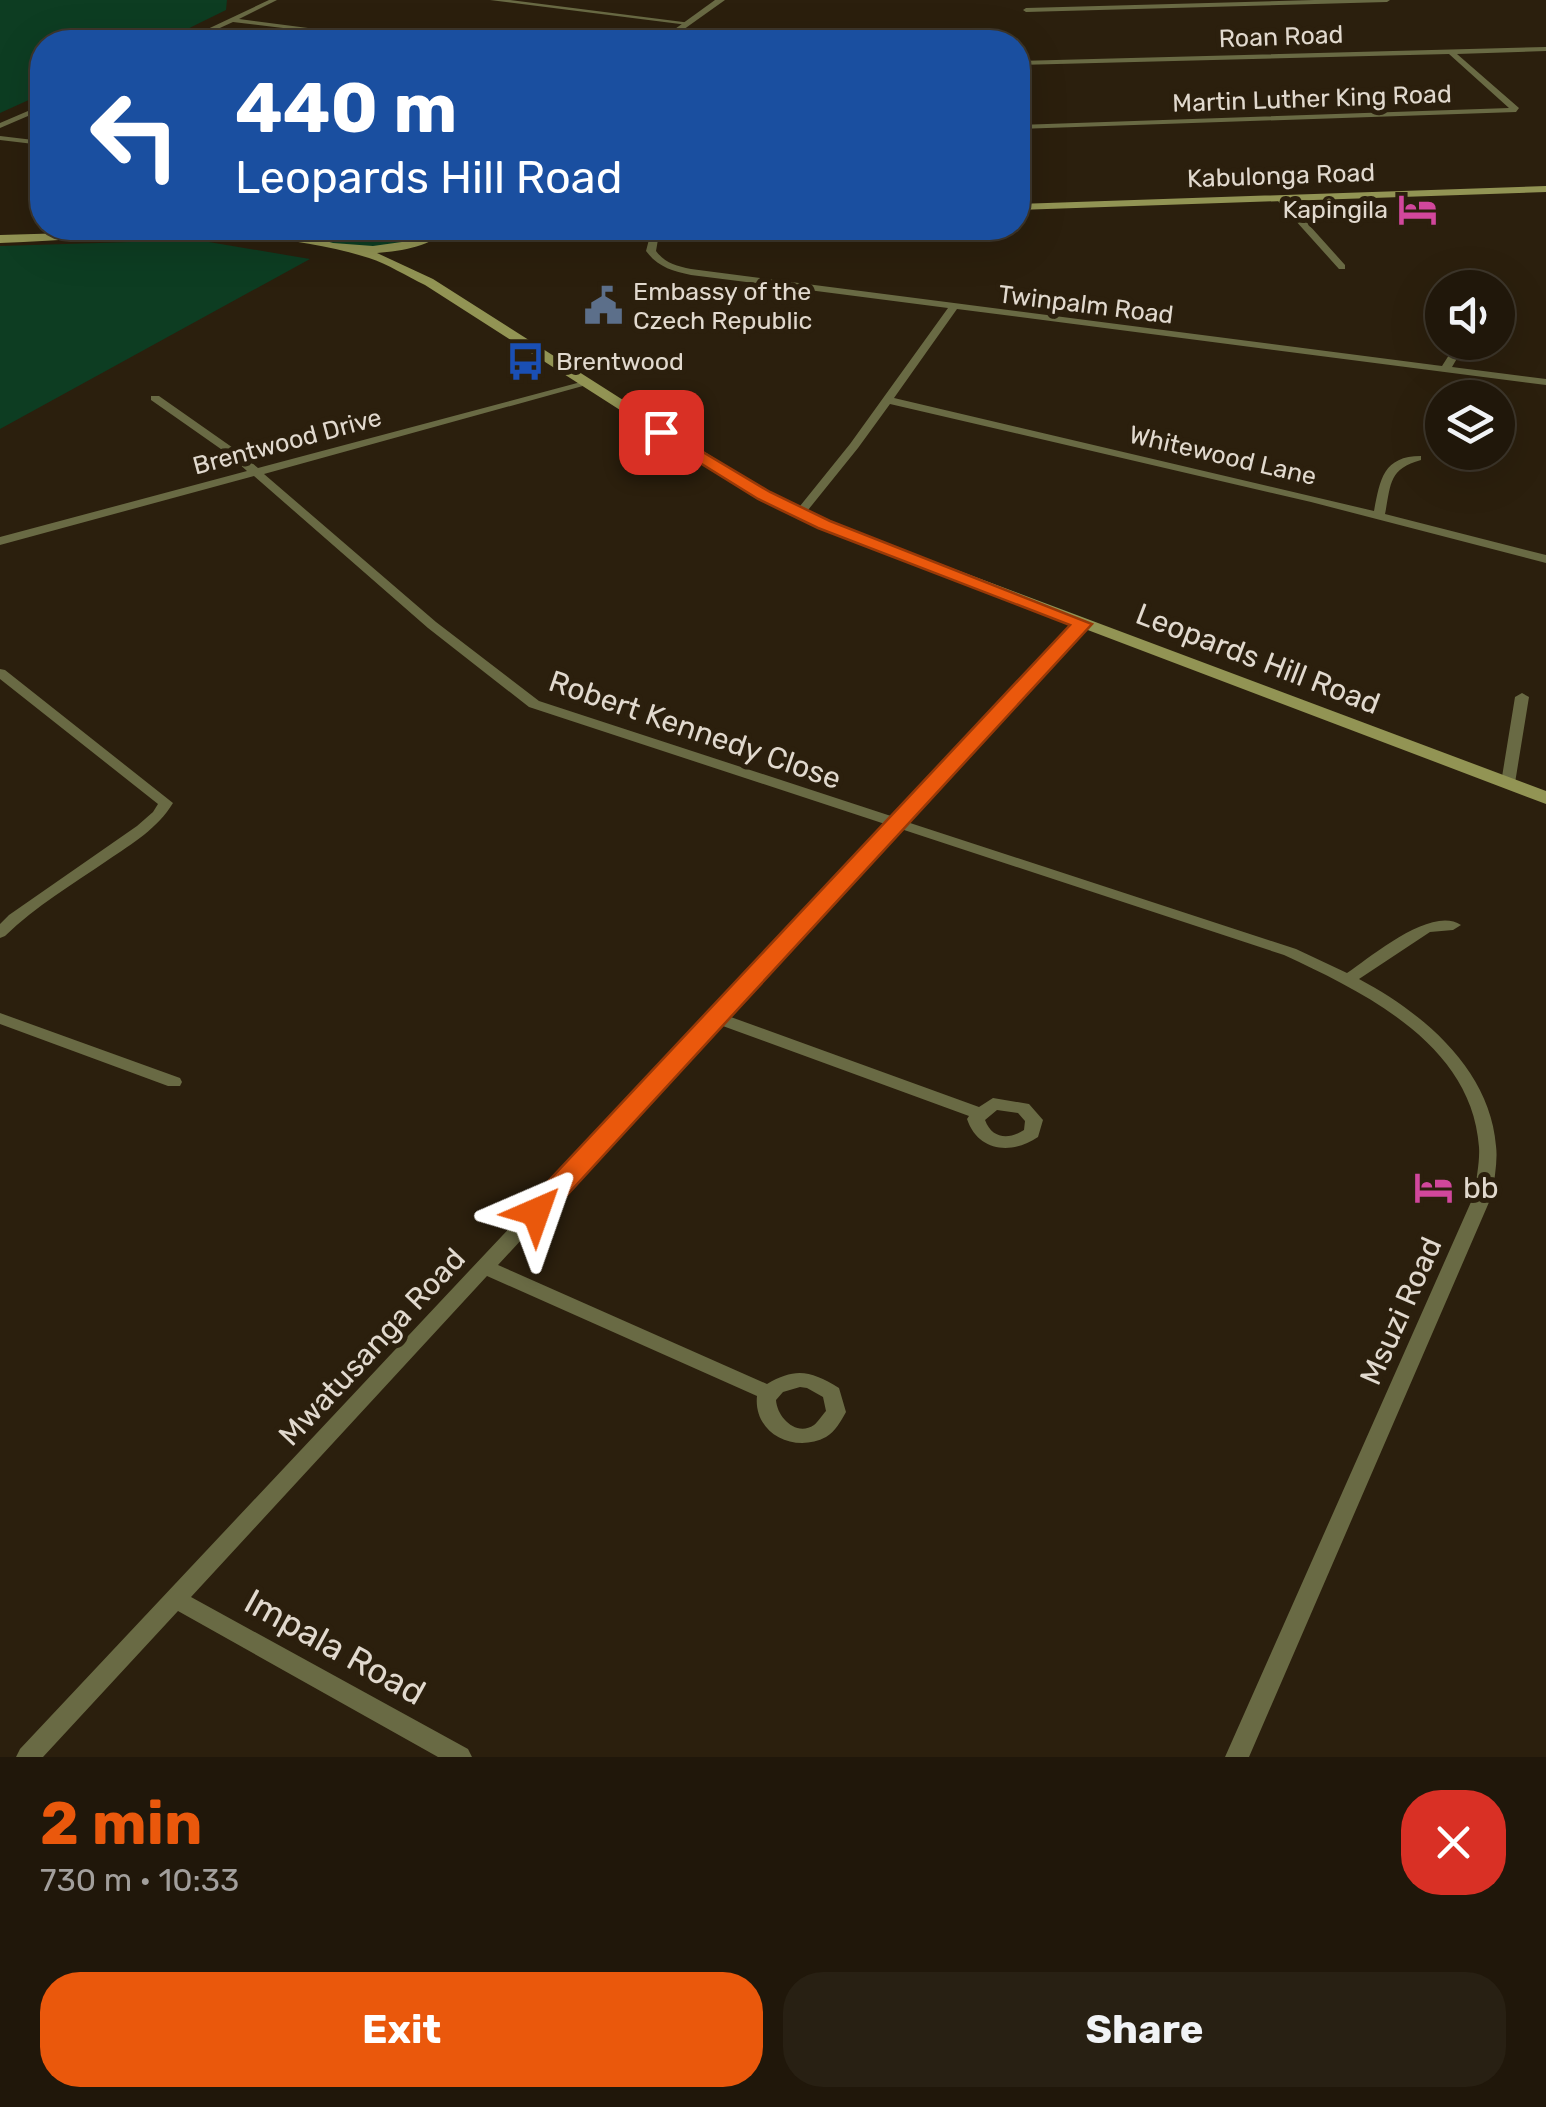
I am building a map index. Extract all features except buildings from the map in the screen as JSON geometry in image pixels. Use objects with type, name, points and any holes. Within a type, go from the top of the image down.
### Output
[{"type":"main road","name":"Kabulonga Road","points":[[1030,207],[1546,189]]},
{"type":"main road","points":[[0,237],[30,236]]},
{"type":"main road","points":[[0,237],[30,236]]},
{"type":"main road","points":[[301,240],[390,247],[413,240]]},
{"type":"main road","points":[[428,282],[416,259],[431,240]]},
{"type":"main road","name":"Leopards Hill Road","points":[[339,246],[378,258],[428,282],[764,496],[800,513],[874,546],[1546,798]]},
{"type":"street","points":[[211,30],[274,0]]},
{"type":"street","points":[[497,0],[688,23]]},
{"type":"street","points":[[678,30],[721,0]]},
{"type":"street","points":[[1026,10],[1387,0]]},
{"type":"street","points":[[233,20],[314,30]]},
{"type":"street","name":"Roan Road","points":[[1030,64],[1546,49]]},
{"type":"street","name":"Martin Luther King Road","points":[[1030,127],[1516,110],[1450,52]]},
{"type":"street","points":[[0,126],[30,112]]},
{"type":"street","points":[[0,138],[30,142]]},
{"type":"street","points":[[1280,198],[1342,267]]},
{"type":"street","name":"Twinpalm Road","points":[[654,240],[656,259],[670,268],[953,308],[1546,382]]},
{"type":"street","points":[[800,513],[953,308]]},
{"type":"street","points":[[1445,370],[1451,360]]},
{"type":"street","name":"Brentwood Drive","points":[[0,541],[585,384]]},
{"type":"street","name":"Robert Kennedy Close","points":[[155,398],[258,472],[432,625],[534,704],[897,824]]},
{"type":"street","name":"Whitewood Lane","points":[[888,400],[1546,559]]},
{"type":"street","points":[[1379,516],[1390,468],[1400,461],[1417,458]]},
{"type":"street","name":"Mwatusanga Road","points":[[28,1757],[1083,624]]},
{"type":"street","points":[[0,673],[166,803],[165,811],[154,823],[74,874],[0,932]]},
{"type":"street","points":[[1508,783],[1522,697]]},
{"type":"street","name":"Msuzi Road","points":[[897,824],[1230,931],[1350,978],[1423,1028],[1459,1070],[1481,1112],[1488,1173],[1484,1193],[1237,1757]]},
{"type":"street","points":[[1350,978],[1426,928],[1452,924]]},
{"type":"street","points":[[0,1018],[174,1082]]},
{"type":"street","points":[[718,1018],[979,1113]]},
{"type":"street","points":[[484,1267],[769,1393]]},
{"type":"street","name":"Impala Road","points":[[175,1598],[460,1757]]},
{"type":"green space","points":[[0,0],[227,0],[226,10],[185,30],[30,30],[30,99],[0,113]]},
{"type":"green space","points":[[197,240],[310,259],[0,429],[0,246]]},
{"type":"green space","points":[[313,240],[414,240],[370,247]]},
{"type":"place","name":"Kapingila","points":[[1418,209]]},
{"type":"place","name":"Embassy of the Czech Republic","points":[[603,305]]},
{"type":"place","name":"Brentwood","points":[[526,361]]},
{"type":"place","name":"bb","points":[[1433,1188]]},
{"type":"route","points":[[536,1212],[1083,624],[824,525],[764,496],[661,432]]}]
